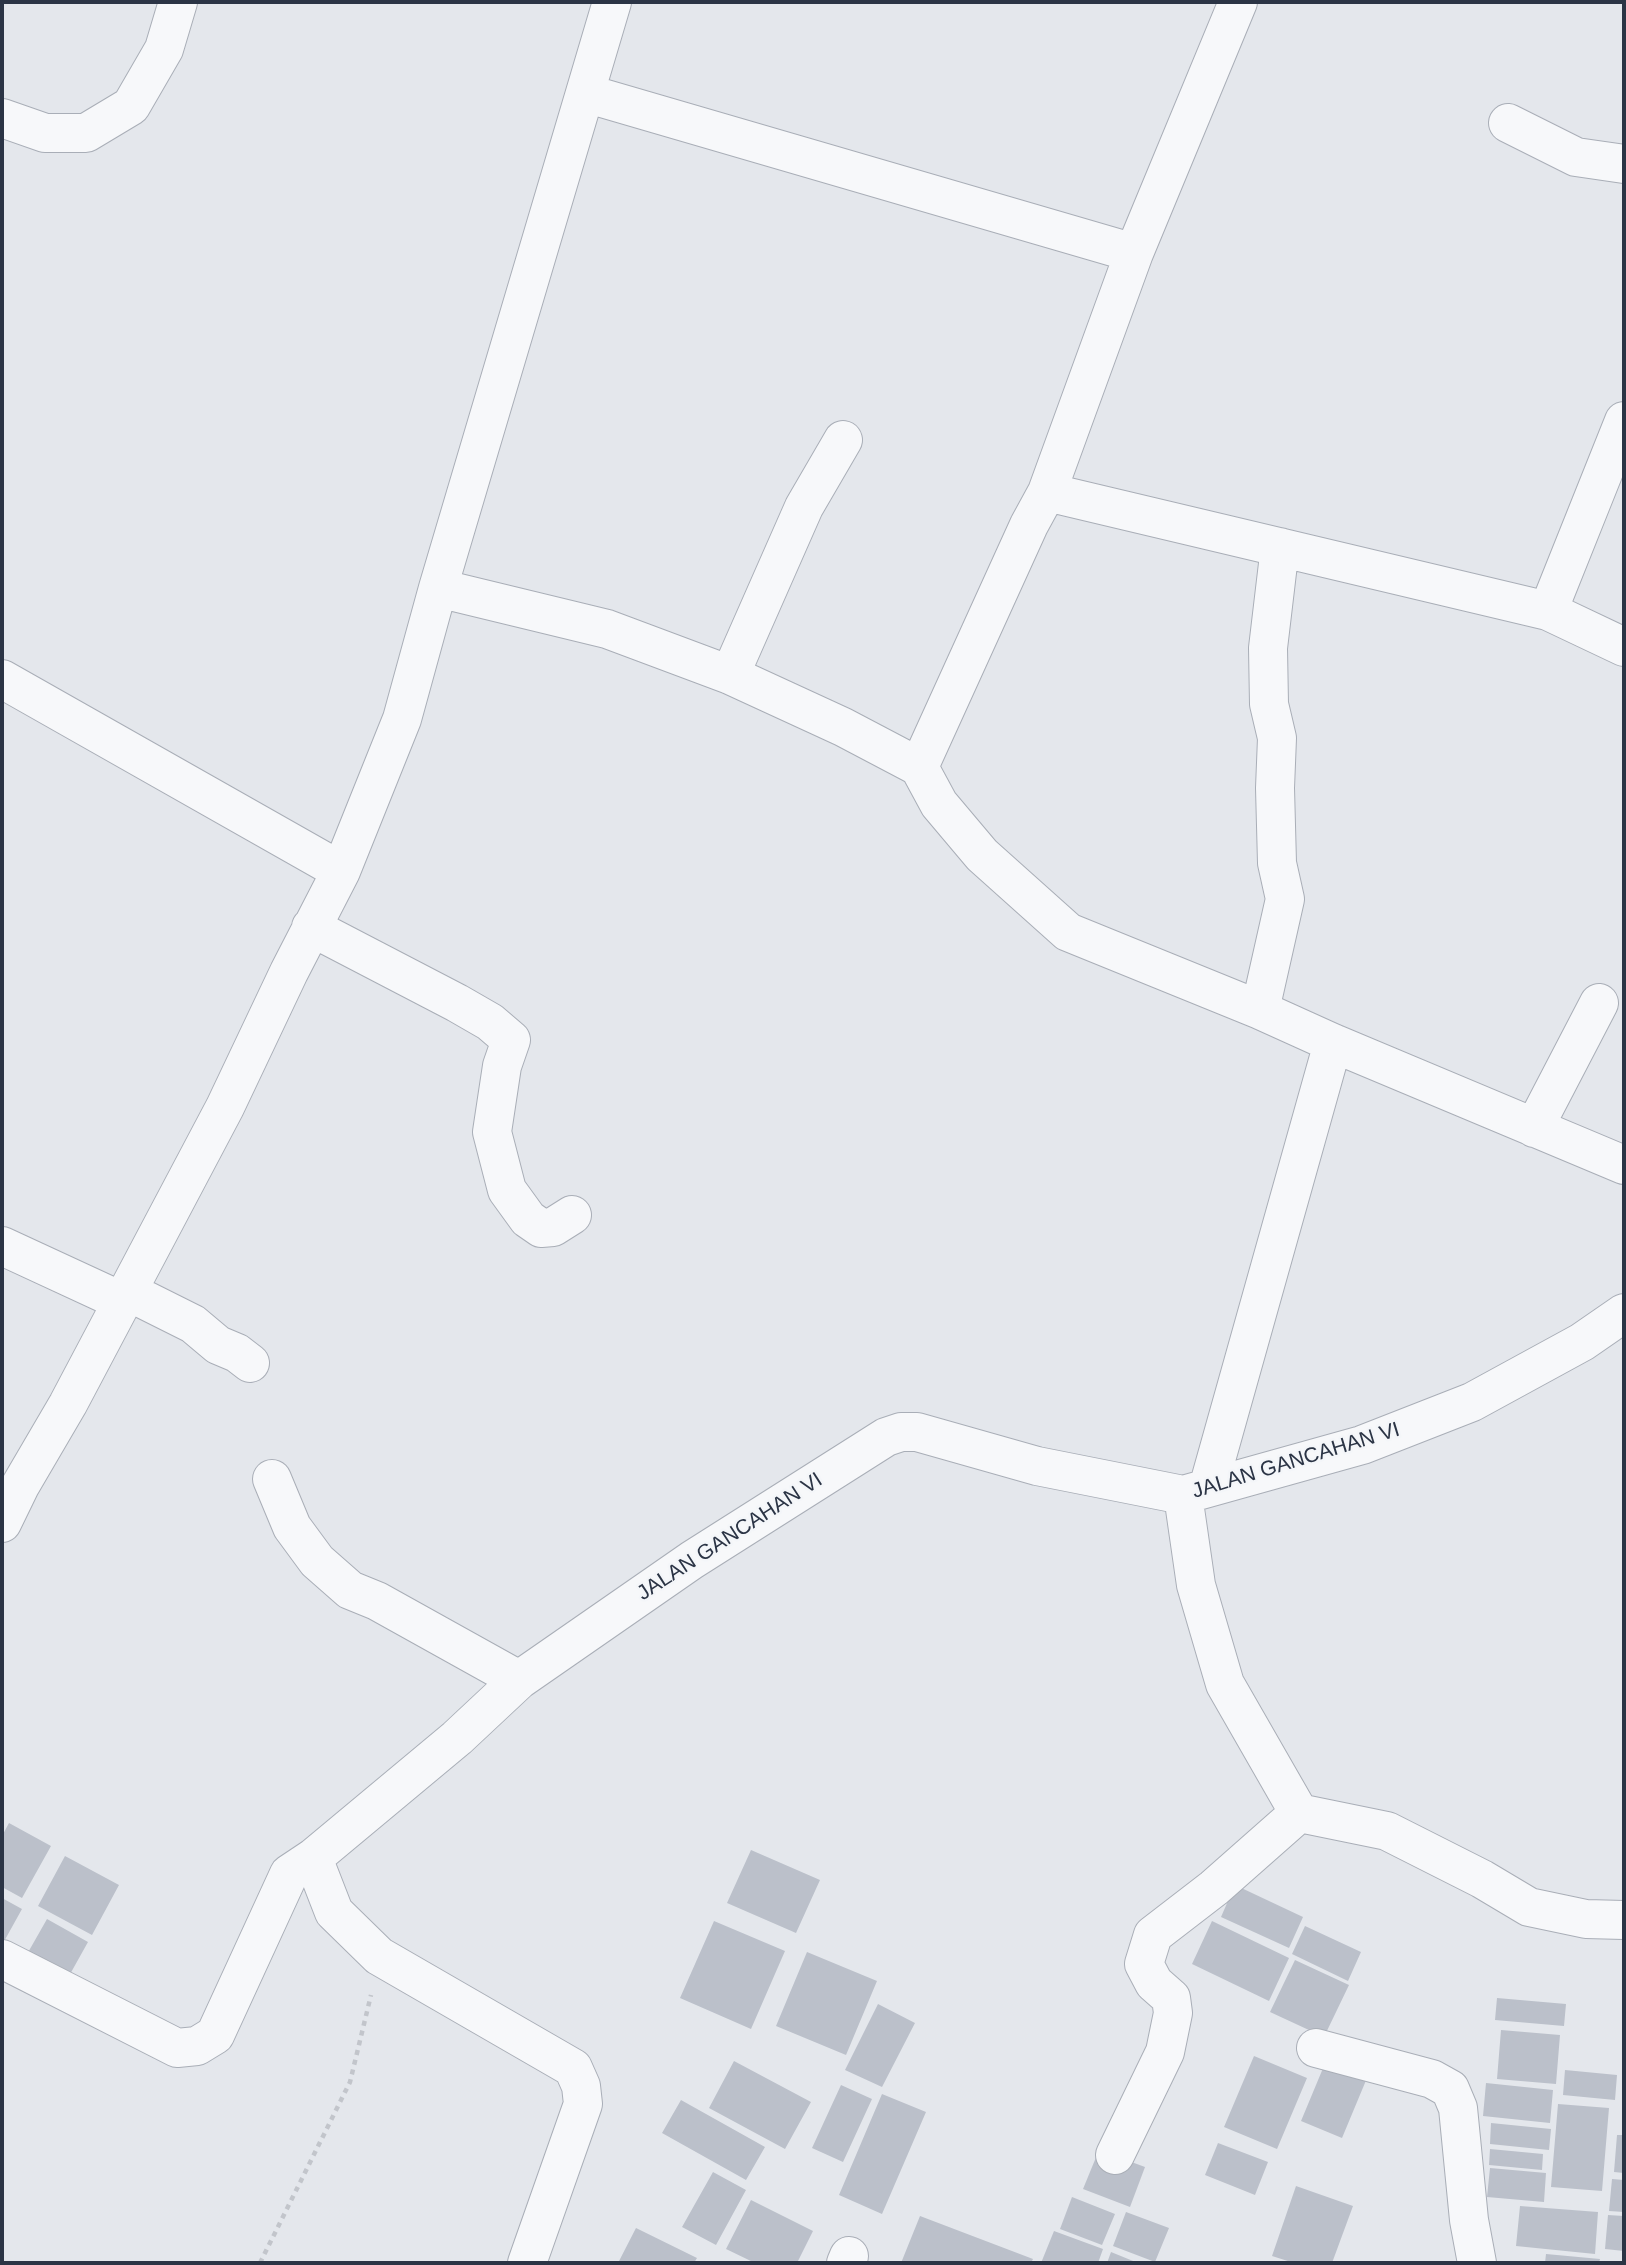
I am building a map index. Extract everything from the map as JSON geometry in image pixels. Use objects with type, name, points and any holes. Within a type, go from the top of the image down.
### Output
[{"type":"street","points":[[2,118],[45,133],[86,133],[131,106],[164,49],[178,2]]},
{"type":"street","points":[[2,1523],[11,1481],[68,1404],[225,1107],[341,870],[402,719],[438,587],[612,2]]},
{"type":"street","points":[[919,766],[1029,525],[1048,492],[1134,253],[1238,2]]},
{"type":"street","points":[[585,93],[1134,253]]},
{"type":"street","points":[[1508,123],[1576,157],[1624,164]]},
{"type":"street","points":[[1548,611],[1624,421]]},
{"type":"street","points":[[730,675],[804,506],[843,440]]},
{"type":"street","points":[[1048,492],[1548,611],[1624,647]]},
{"type":"street","points":[[1260,1010],[1284,899],[1277,863],[1277,738],[1269,704],[1268,648],[1280,547]]},
{"type":"street","points":[[438,587],[607,629],[730,675],[843,727],[919,766],[939,804],[982,855],[1068,932],[1260,1010],[1624,1165]]},
{"type":"street","points":[[2,679],[341,870]]},
{"type":"street","points":[[311,927],[491,1022],[511,1040],[502,1066],[492,1132],[507,1190],[527,1219],[541,1228],[553,1227],[572,1215]]},
{"type":"street","points":[[1534,1128],[1599,1003]]},
{"type":"street","points":[[1333,1043],[1196,1492],[1196,1585],[1225,1684],[1299,1813],[1387,1831],[1482,1879],[1529,1907],[1586,1919],[1622,1910]]},
{"type":"street","points":[[2,1246],[193,1324],[218,1345],[237,1353],[250,1363]]},
{"type":"street","name":"JALAN GANCAHAN VI","points":[[2,1959],[177,2048],[197,2046],[215,2035],[289,1874],[313,1858],[457,1738],[519,1679],[692,1560],[886,1437],[901,1432],[918,1432],[1037,1466],[1196,1492],[1362,1445],[1472,1402],[1581,1342],[1624,1313]]},
{"type":"street","points":[[272,1479],[292,1527],[317,1561],[350,1590],[377,1601],[519,1679]]},
{"type":"street","points":[[1115,2155],[1165,2052],[1173,2013],[1171,1998],[1154,1983],[1144,1964],[1153,1935],[1214,1888],[1299,1813]]},
{"type":"street","points":[[313,1858],[334,1912],[379,1956],[573,2068],[581,2086],[583,2104],[527,2263]]},
{"type":"street","points":[[1315,2048],[1432,2079],[1450,2089],[1458,2108],[1476,2263]]},
{"type":"path","points":[[260,2263],[350,2082],[379,1956]]},
{"type":"building","points":[[9,1823],[51,1846],[22,1898],[2,1887],[2,1836]]},
{"type":"building","points":[[751,1850],[820,1880],[796,1933],[727,1903]]},
{"type":"building","points":[[65,1856],[119,1885],[92,1935],[38,1906]]},
{"type":"building","points":[[1235,1885],[1303,1917],[1289,1948],[1221,1917]]},
{"type":"building","points":[[2,1898],[22,1909],[2,1945]]},
{"type":"building","points":[[47,1919],[88,1942],[64,1985],[22,1963]]},
{"type":"building","points":[[714,1921],[785,1951],[751,2029],[680,1998]]},
{"type":"building","points":[[1212,1921],[1289,1958],[1269,2001],[1192,1964]]},
{"type":"building","points":[[1305,1926],[1361,1952],[1348,1981],[1292,1954]]},
{"type":"building","points":[[807,1952],[877,1981],[846,2055],[776,2026]]},
{"type":"building","points":[[1295,1960],[1349,1985],[1324,2037],[1270,2012]]},
{"type":"building","points":[[1497,1998],[1566,2004],[1564,2026],[1495,2020]]},
{"type":"building","points":[[878,2004],[915,2023],[882,2087],[845,2070]]},
{"type":"building","points":[[1501,2030],[1560,2035],[1556,2084],[1497,2079]]},
{"type":"building","points":[[1254,2056],[1307,2078],[1277,2149],[1224,2127]]},
{"type":"building","points":[[734,2061],[811,2102],[785,2149],[709,2108]]},
{"type":"building","points":[[1326,2061],[1367,2078],[1342,2138],[1301,2121]]},
{"type":"building","points":[[1565,2070],[1617,2075],[1615,2100],[1563,2095]]},
{"type":"building","points":[[1486,2083],[1553,2090],[1550,2123],[1483,2116]]},
{"type":"building","points":[[841,2085],[872,2099],[843,2162],[812,2148]]},
{"type":"building","points":[[882,2094],[926,2112],[882,2214],[839,2195]]},
{"type":"building","points":[[681,2100],[765,2147],[746,2180],[662,2133]]},
{"type":"building","points":[[1558,2104],[1609,2108],[1602,2191],[1551,2187]]},
{"type":"building","points":[[1491,2123],[1551,2129],[1549,2150],[1490,2144]]},
{"type":"building","points":[[1617,2135],[1624,2135],[1624,2173],[1614,2172]]},
{"type":"building","points":[[1218,2143],[1268,2162],[1255,2195],[1205,2175]]},
{"type":"building","points":[[1490,2149],[1543,2154],[1542,2170],[1489,2165]]},
{"type":"building","points":[[1099,2150],[1145,2167],[1130,2207],[1083,2189]]},
{"type":"building","points":[[1490,2168],[1546,2173],[1544,2202],[1487,2197]]},
{"type":"building","points":[[713,2172],[746,2190],[716,2245],[682,2227]]},
{"type":"building","points":[[1612,2179],[1624,2180],[1624,2212],[1609,2211]]},
{"type":"building","points":[[1296,2186],[1353,2206],[1332,2263],[1294,2263],[1272,2256]]},
{"type":"building","points":[[1072,2197],[1115,2214],[1102,2245],[1060,2229]]},
{"type":"building","points":[[751,2200],[813,2231],[797,2263],[755,2263],[726,2249]]},
{"type":"building","points":[[1520,2206],[1598,2212],[1595,2254],[1516,2246]]},
{"type":"building","points":[[1126,2212],[1169,2228],[1155,2262],[1113,2246]]},
{"type":"building","points":[[1608,2215],[1624,2216],[1624,2251],[1605,2249]]},
{"type":"building","points":[[920,2216],[1033,2259],[1031,2263],[901,2263]]},
{"type":"building","points":[[636,2228],[697,2258],[694,2263],[618,2263]]},
{"type":"building","points":[[1054,2231],[1103,2249],[1098,2263],[1041,2263]]},
{"type":"building","points":[[1111,2252],[1138,2263],[1107,2263]]},
{"type":"building","points":[[1546,2254],[1600,2259],[1599,2263],[1545,2263]]}]
